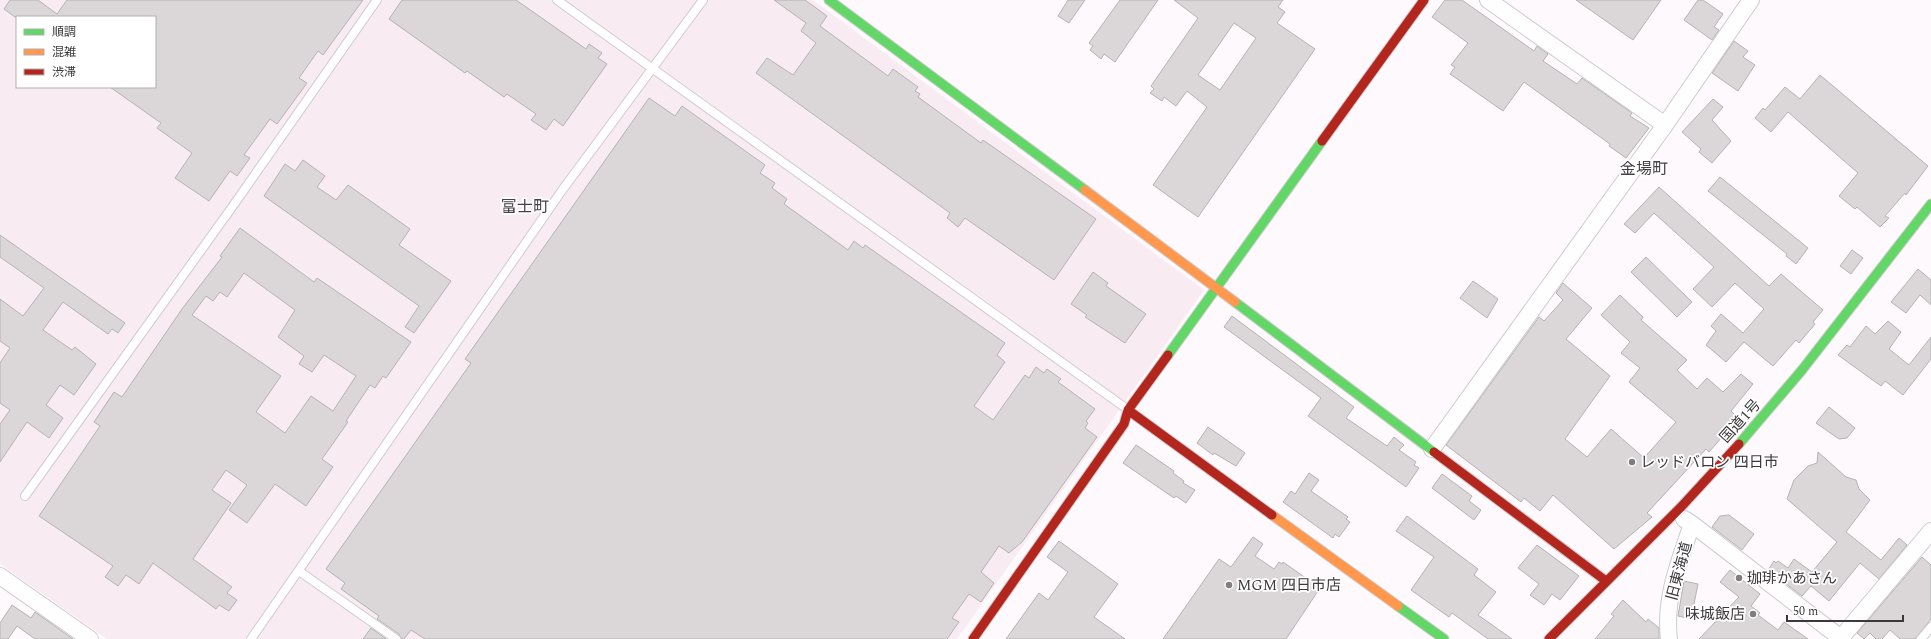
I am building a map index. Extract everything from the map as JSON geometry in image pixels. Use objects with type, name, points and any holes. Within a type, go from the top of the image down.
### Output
[{"type":"main road","points":[[829,0],[1012,135],[1215,289],[1606,581]]},
{"type":"main road","points":[[973,639],[1124,424],[1128,410],[1424,0]]},
{"type":"main road","name":"国道1号","points":[[1549,639],[1674,513],[1755,426],[1800,374],[1931,204]]},
{"type":"main road","points":[[1128,410],[1444,639]]},
{"type":"street","points":[[1488,0],[1665,125]]},
{"type":"street","points":[[1432,450],[1665,125],[1751,0]]},
{"type":"street","name":"旧東海道","points":[[1669,639],[1667,622],[1671,594],[1679,563],[1692,524],[1674,513]]},
{"type":"street","points":[[1692,524],[1841,639],[1931,531]]},
{"type":"street","points":[[0,576],[90,639]]},
{"type":"lane","points":[[25,496],[231,209],[377,0]]},
{"type":"lane","points":[[557,0],[1128,410]]},
{"type":"lane","points":[[250,639],[299,571],[563,189],[703,0]]},
{"type":"lane","points":[[299,571],[396,639]]},
{"type":"lane","points":[[1921,639],[1931,626]]},
{"type":"shaded area","points":[[0,0],[813,0],[1204,290],[957,639],[107,639],[0,564]]},
{"type":"building","points":[[10,0],[38,0],[57,14],[67,0],[363,0],[323,55],[318,51],[299,78],[307,83],[277,124],[270,119],[244,155],[250,158],[237,176],[230,171],[209,201],[175,178],[192,153],[157,128],[161,123],[111,88],[156,88],[156,16],[15,17],[4,9]]},
{"type":"building","points":[[402,0],[516,0],[586,49],[589,44],[602,53],[598,58],[607,64],[563,126],[554,119],[546,130],[531,120],[536,114],[507,94],[504,97],[467,71],[465,73],[389,19]]},
{"type":"building","points":[[774,0],[805,0],[827,16],[820,26],[888,76],[893,69],[918,87],[915,91],[920,94],[918,97],[981,143],[983,140],[1096,219],[1054,280],[965,218],[958,227],[947,218],[950,213],[756,73],[767,58],[793,75],[816,43],[801,31],[806,23]]},
{"type":"building","points":[[1068,0],[1085,0],[1069,23],[1058,16]]},
{"type":"building","points":[[1120,0],[1158,0],[1115,62],[1104,54],[1101,59],[1090,50],[1093,46],[1089,43]]},
{"type":"building","points":[[1174,0],[1283,0],[1278,7],[1285,12],[1277,23],[1315,49],[1198,217],[1153,185],[1207,107],[1187,91],[1176,106],[1164,97],[1162,101],[1150,93],[1154,89],[1151,86],[1198,18]],"holes":[[[1234,23],[1256,38],[1220,90],[1198,75]]]},
{"type":"building","points":[[1445,0],[1462,0],[1534,51],[1537,46],[1548,54],[1543,61],[1577,84],[1582,78],[1632,113],[1630,116],[1649,128],[1626,158],[1609,146],[1610,144],[1524,82],[1503,111],[1450,74],[1455,67],[1451,65],[1468,43],[1432,17]]},
{"type":"building","points":[[1576,0],[1661,0],[1633,40]]},
{"type":"building","points":[[1698,0],[1703,0],[1723,14],[1714,27],[1719,30],[1712,40],[1684,20]]},
{"type":"building","points":[[1734,41],[1748,51],[1743,57],[1755,65],[1738,91],[1712,73]]},
{"type":"building","points":[[1820,75],[1928,166],[1906,195],[1905,193],[1885,216],[1889,218],[1880,227],[1857,207],[1855,209],[1839,196],[1858,173],[1788,112],[1771,132],[1755,118],[1763,108],[1765,110],[1785,87],[1800,99]]},
{"type":"building","points":[[649,98],[675,116],[682,106],[765,165],[760,173],[775,183],[772,188],[787,199],[784,204],[848,250],[854,241],[863,248],[865,245],[1005,343],[997,355],[1005,362],[974,406],[993,420],[1025,375],[1029,378],[1036,367],[1044,373],[1047,369],[1061,379],[1058,382],[1095,409],[1086,421],[1088,423],[1085,428],[1097,437],[1022,542],[1009,553],[999,546],[981,572],[994,583],[981,602],[969,594],[952,618],[959,622],[947,639],[425,639],[411,630],[404,639],[401,639],[399,634],[377,619],[379,616],[341,589],[345,583],[326,569],[471,363],[465,359]]},
{"type":"building","points":[[1713,99],[1723,107],[1712,120],[1731,141],[1712,163],[1699,152],[1701,149],[1682,132]]},
{"type":"building","points":[[303,160],[325,176],[317,187],[336,200],[348,185],[410,229],[399,245],[451,281],[414,333],[405,327],[419,306],[264,196],[285,164],[295,171]]},
{"type":"building","points":[[1720,177],[1808,248],[1796,264],[1786,256],[1787,254],[1708,191]]},
{"type":"building","points":[[1659,187],[1769,286],[1781,274],[1823,310],[1813,322],[1815,324],[1799,343],[1796,340],[1773,366],[1744,342],[1726,362],[1706,345],[1716,331],[1711,326],[1721,314],[1743,333],[1764,309],[1735,283],[1712,307],[1693,289],[1714,267],[1654,213],[1635,233],[1624,224]]},
{"type":"building","points":[[240,228],[314,282],[317,278],[411,342],[386,378],[383,376],[375,388],[370,385],[346,421],[348,422],[322,459],[333,467],[306,506],[275,484],[247,523],[229,510],[247,485],[226,470],[212,490],[231,503],[193,559],[232,587],[227,593],[237,600],[229,611],[219,605],[216,609],[153,563],[139,584],[126,575],[118,586],[105,577],[113,566],[39,516],[100,426],[94,422],[114,392],[122,397],[182,309],[222,257],[220,256]],"holes":[[[244,273],[295,310],[278,337],[304,356],[299,364],[312,372],[324,355],[356,376],[333,411],[311,396],[285,433],[256,412],[281,376],[192,315],[206,296],[213,301],[220,292],[227,297]]]},
{"type":"building","points":[[0,235],[125,323],[118,333],[112,329],[108,334],[63,302],[43,330],[72,350],[75,347],[96,364],[74,395],[60,385],[46,405],[63,418],[49,438],[27,422],[0,462],[0,424],[10,410],[0,403],[0,363],[10,348],[0,341],[0,299],[23,316],[44,288],[0,257]]},
{"type":"building","points":[[1852,250],[1863,258],[1851,274],[1840,266]]},
{"type":"building","points":[[1646,257],[1692,302],[1677,317],[1631,272]]},
{"type":"building","points":[[1918,269],[1931,280],[1931,305],[1920,295],[1906,313],[1891,302]]},
{"type":"building","points":[[1093,272],[1108,283],[1106,286],[1146,314],[1125,343],[1085,317],[1087,315],[1071,304]]},
{"type":"building","points":[[1473,281],[1498,299],[1487,318],[1460,298]]},
{"type":"building","points":[[1563,283],[1592,308],[1566,339],[1610,376],[1565,439],[1587,457],[1611,429],[1644,458],[1676,422],[1629,382],[1640,368],[1621,353],[1630,342],[1601,315],[1620,295],[1643,317],[1641,320],[1687,360],[1677,370],[1697,389],[1707,378],[1723,392],[1741,374],[1753,384],[1731,411],[1736,416],[1720,434],[1723,436],[1709,452],[1706,449],[1647,513],[1652,517],[1614,549],[1553,495],[1540,511],[1524,498],[1521,502],[1446,445],[1539,317],[1544,321],[1563,300],[1556,293]]},
{"type":"building","points":[[1232,316],[1354,407],[1346,418],[1387,446],[1394,437],[1404,445],[1399,450],[1416,462],[1414,465],[1419,468],[1406,487],[1308,416],[1321,398],[1224,327]]},
{"type":"building","points":[[1888,321],[1901,332],[1889,349],[1909,365],[1931,337],[1931,359],[1903,395],[1885,381],[1881,386],[1838,355],[1847,345],[1850,347],[1866,326],[1875,334]]},
{"type":"building","points":[[1829,407],[1855,428],[1847,438],[1839,439],[1816,423]]},
{"type":"building","points":[[1208,427],[1245,453],[1236,466],[1214,453],[1213,455],[1197,443]]},
{"type":"building","points":[[1136,445],[1174,471],[1173,473],[1184,481],[1183,483],[1195,490],[1186,503],[1176,496],[1174,498],[1123,463]]},
{"type":"building","points":[[1818,452],[1846,477],[1856,480],[1859,489],[1870,500],[1846,532],[1881,560],[1899,538],[1907,545],[1879,579],[1860,563],[1829,601],[1811,586],[1802,596],[1768,570],[1774,561],[1776,563],[1778,561],[1788,568],[1794,559],[1812,572],[1837,542],[1787,499],[1794,480],[1808,466],[1817,463]]},
{"type":"building","points":[[1309,473],[1319,480],[1311,491],[1348,517],[1346,519],[1350,522],[1339,537],[1335,534],[1333,538],[1283,502],[1291,491],[1295,494]]},
{"type":"building","points":[[1442,474],[1472,496],[1469,501],[1481,510],[1474,520],[1432,488]]},
{"type":"building","points":[[1729,515],[1754,534],[1742,550],[1712,527],[1720,516]]},
{"type":"building","points":[[1407,516],[1478,569],[1474,575],[1496,592],[1478,615],[1512,639],[1488,639],[1452,613],[1449,617],[1411,590],[1434,557],[1396,531]]},
{"type":"building","name":"MGM 四日市店","points":[[1253,537],[1263,544],[1255,556],[1274,569],[1279,562],[1282,564],[1283,562],[1320,588],[1286,639],[1163,639],[1219,559],[1231,567]]},
{"type":"building","points":[[1059,541],[1118,584],[1094,617],[1125,639],[1006,639],[1039,593],[1048,600],[1068,572],[1047,557]]},
{"type":"building","points":[[1537,545],[1579,576],[1560,600],[1552,594],[1544,605],[1530,595],[1539,584],[1518,568]]},
{"type":"building","points":[[1922,557],[1931,565],[1931,619],[1915,639],[1900,639],[1890,630],[1882,639],[1876,639],[1870,633],[1864,639],[1857,633]]},
{"type":"building","points":[[1730,570],[1760,594],[1751,606],[1760,613],[1758,615],[1778,630],[1784,622],[1808,639],[1699,639],[1739,597],[1720,582]]},
{"type":"building","points":[[1684,581],[1698,584],[1691,619],[1678,616]]},
{"type":"building","points":[[1623,600],[1646,622],[1648,619],[1659,628],[1659,639],[1595,639],[1614,616],[1611,614]]},
{"type":"building","points":[[12,605],[31,618],[35,612],[73,639],[35,639],[17,626],[8,639],[0,639],[0,623]]},
{"type":"building","points":[[371,628],[386,639],[363,639]]},
{"type":"traffic: fast","points":[[829,0],[1085,190]]},
{"type":"traffic: fast","points":[[1168,355],[1322,141]]},
{"type":"traffic: fast","points":[[1739,444],[1802,370],[1931,204]]},
{"type":"traffic: fast","points":[[1235,302],[1434,452]]},
{"type":"traffic: fast","points":[[1398,606],[1444,639]]},
{"type":"traffic: slow","points":[[1085,190],[1235,302]]},
{"type":"traffic: slow","points":[[1272,515],[1398,606]]},
{"type":"traffic: jam","points":[[1322,141],[1424,0]]},
{"type":"traffic: jam","points":[[973,639],[1124,424],[1128,410],[1168,355]]},
{"type":"traffic: jam","points":[[1128,410],[1272,515]]},
{"type":"traffic: jam","points":[[1549,639],[1681,507],[1739,444]]},
{"type":"traffic: jam","points":[[1434,452],[1606,581]]},
{"type":"place","name":"レッドバロン 四日市","points":[[1632,462]]},
{"type":"place","name":"珈琲かあさん","points":[[1739,578]]},
{"type":"place","name":"MGM 四日市店","points":[[1229,585]]},
{"type":"place","name":"味城飯店","points":[[1753,614]]},
{"type":"district","name":"金場町","points":[[1644,168]]},
{"type":"district","name":"富士町","points":[[525,206]]}]
